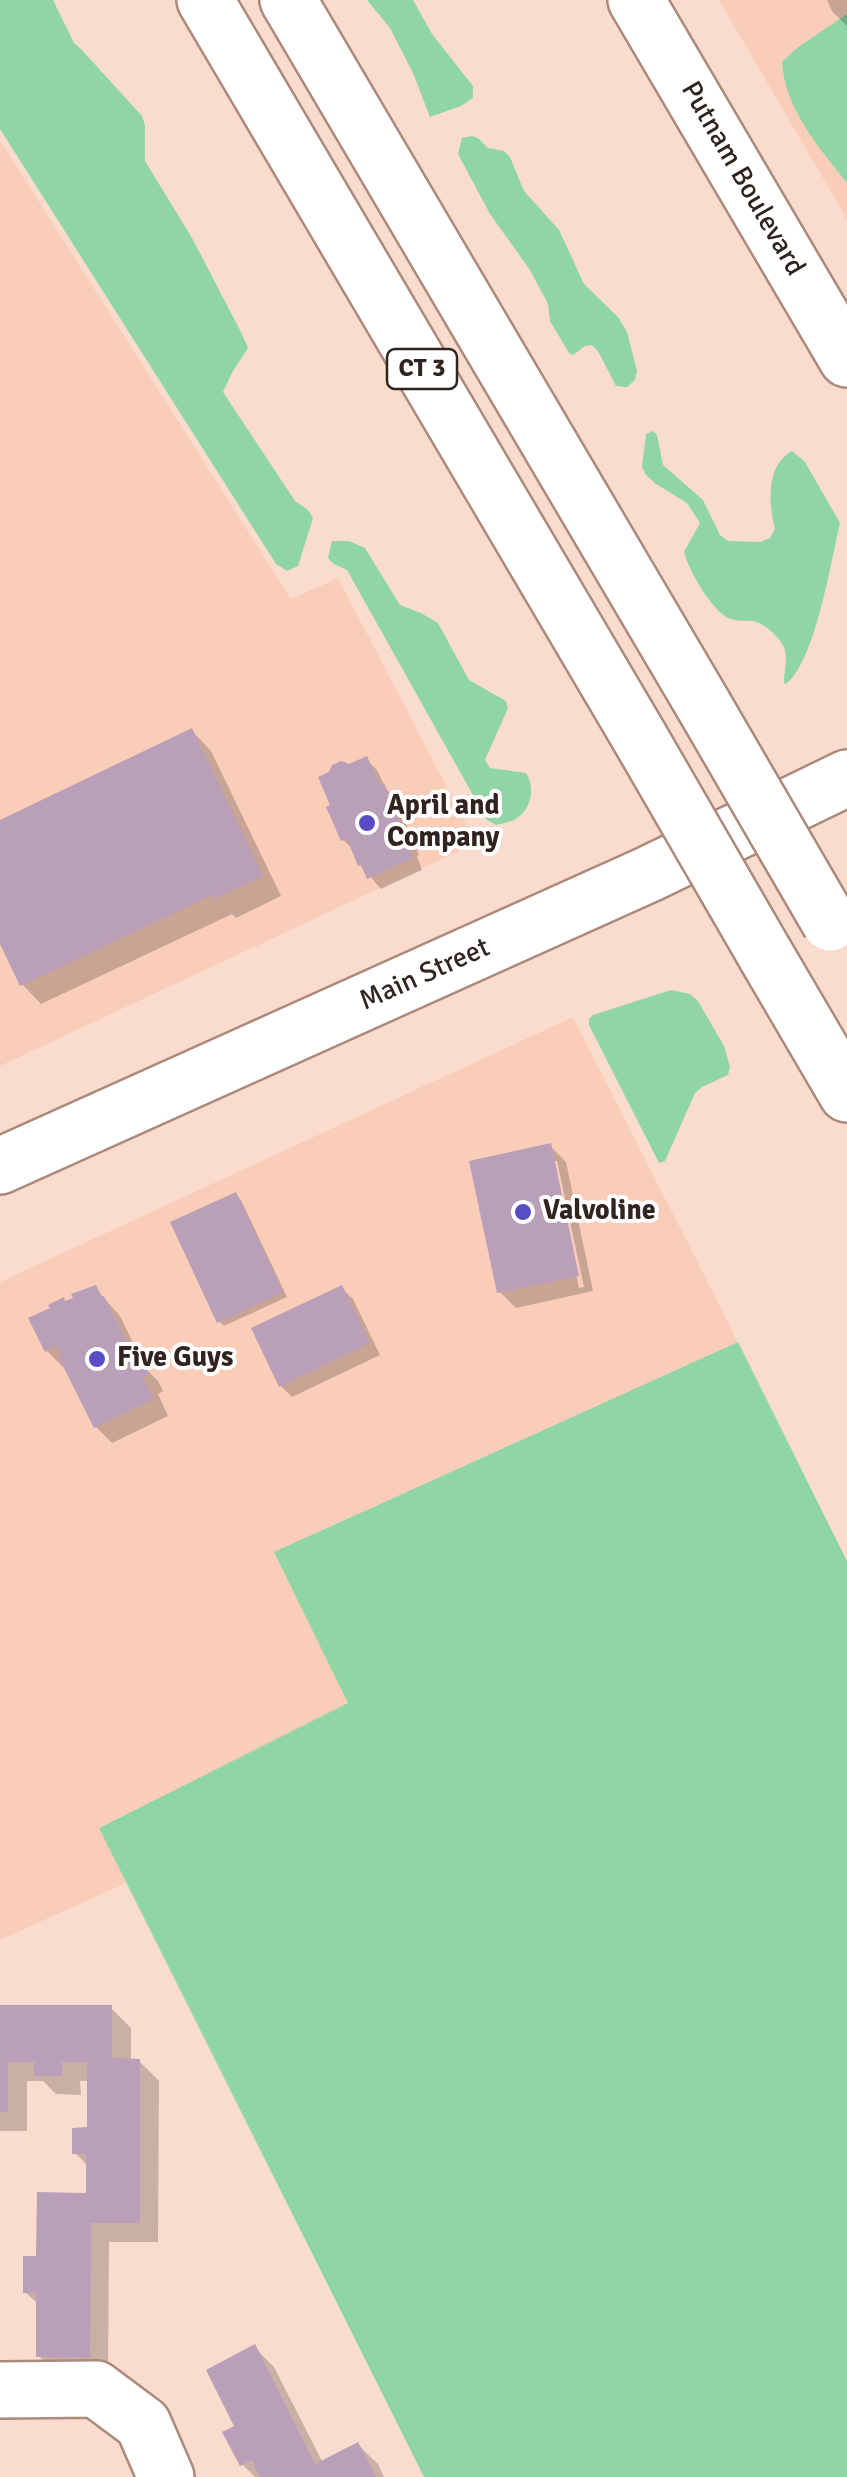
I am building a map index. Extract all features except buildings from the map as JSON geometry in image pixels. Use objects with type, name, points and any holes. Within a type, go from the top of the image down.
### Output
[{"type":"main road","name":"CT 3","points":[[205,0],[847,1094]]},
{"type":"main road","name":"CT 3","points":[[288,0],[838,938]]},
{"type":"main road","name":"Putnam Boulevard","points":[[636,0],[847,359]]},
{"type":"main road","name":"Main Street","points":[[0,1166],[649,874],[847,778]]},
{"type":"main road","points":[[0,2390],[96,2389],[143,2424],[166,2477]]},
{"type":"shaded area","points":[[719,0],[847,0],[847,14],[782,63],[783,75],[833,166],[847,183],[847,219]]},
{"type":"shaded area","points":[[0,140],[291,599],[338,578],[476,843],[0,1066]]},
{"type":"shaded area","points":[[573,1017],[738,1342],[274,1552],[349,1703],[100,1827],[126,1883],[0,1940],[0,1282]]},
{"type":"green space","points":[[0,0],[53,0],[74,43],[142,116],[145,161],[192,238],[248,348],[223,392],[295,501],[313,518],[298,566],[287,571],[276,564],[0,129]]},
{"type":"green space","points":[[367,0],[413,0],[432,34],[473,86],[473,98],[430,117],[390,28]]},
{"type":"green space","points":[[847,14],[847,183],[796,111],[782,62]]},
{"type":"green space","points":[[472,136],[510,157],[524,191],[559,230],[584,284],[618,317],[627,332],[637,371],[635,380],[627,387],[616,386],[592,345],[573,355],[569,353],[550,321],[548,304],[530,270],[490,214],[458,154],[462,138]]},
{"type":"green space","points":[[653,431],[663,465],[703,500],[720,535],[728,541],[760,542],[770,538],[775,529],[771,508],[773,476],[792,451],[805,462],[840,523],[813,633],[796,672],[786,684],[786,655],[778,639],[758,622],[734,620],[721,613],[696,579],[684,552],[700,523],[687,503],[656,484],[642,467],[646,434]]},
{"type":"green space","points":[[332,541],[349,541],[365,548],[400,605],[438,623],[469,680],[506,701],[508,708],[485,760],[490,768],[526,773],[531,793],[520,816],[496,825],[487,820],[347,570],[328,558]]},
{"type":"green space","points":[[671,990],[690,994],[698,1001],[724,1046],[730,1067],[728,1075],[695,1093],[665,1161],[659,1163],[589,1019]]},
{"type":"green space","points":[[738,1342],[847,1561],[847,2477],[424,2477],[99,1828],[348,1703],[274,1552]]},
{"type":"place","name":"April and Company","points":[[367,823]]},
{"type":"place","name":"Valvoline","points":[[523,1212]]},
{"type":"place","name":"Five Guys","points":[[97,1359]]}]
